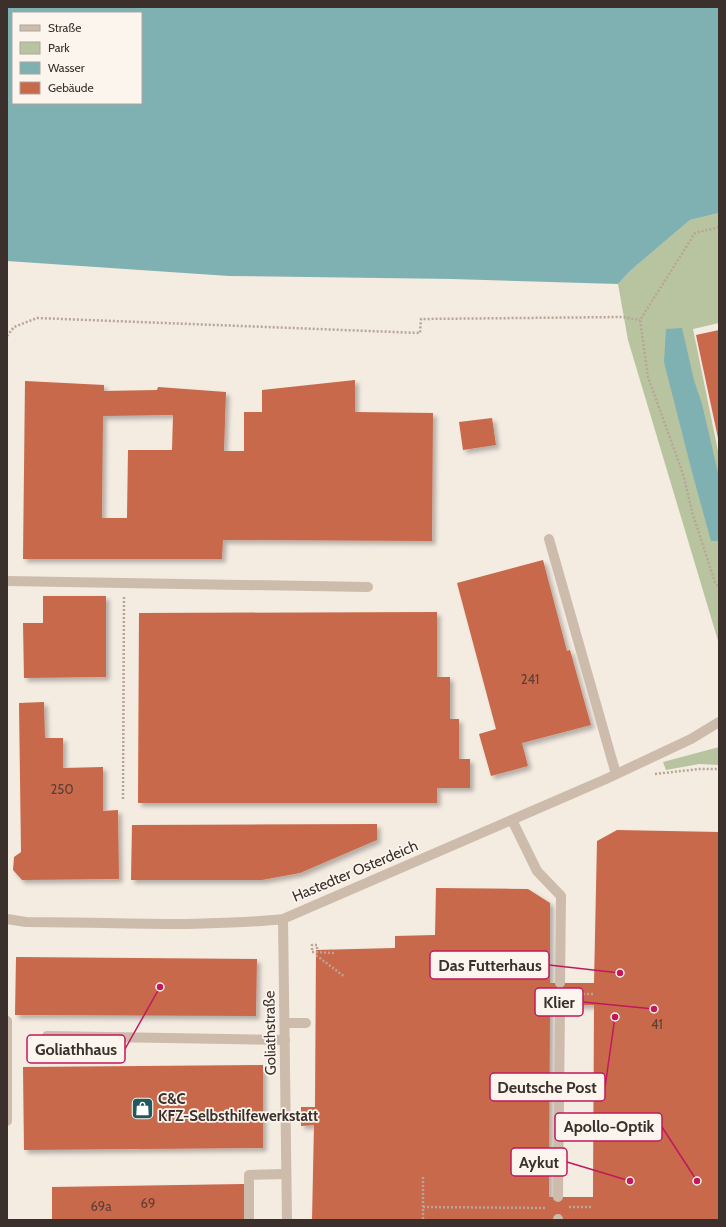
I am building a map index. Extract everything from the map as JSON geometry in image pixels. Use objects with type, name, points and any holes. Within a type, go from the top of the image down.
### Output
[{"type":"street","points":[[549,539],[616,774]]},
{"type":"street","points":[[7,581],[368,587]]},
{"type":"street","name":"Hastedter Osterdeich","points":[[7,919],[26,922],[160,924],[261,922],[283,919],[616,774],[691,739],[719,722]]},
{"type":"street","name":"Hastedter Osterdeich","points":[[691,739],[719,731]]},
{"type":"street","points":[[512,820],[538,871],[561,896],[560,983]]},
{"type":"street","name":"Goliathstraße","points":[[283,919],[287,1220]]},
{"type":"street","points":[[558,1197],[560,1006]]},
{"type":"street","points":[[7,1021],[7,1121]]},
{"type":"street","points":[[285,1023],[306,1024]]},
{"type":"street","points":[[47,1036],[285,1040]]},
{"type":"street","points":[[249,1220],[249,1175],[286,1174]]},
{"type":"path","points":[[719,227],[695,234],[640,320],[648,377],[678,460],[693,515],[715,582],[719,588]]},
{"type":"path","points":[[7,336],[14,327],[37,318],[261,328],[420,333],[421,319],[622,317],[640,320]]},
{"type":"path","points":[[123,799],[124,583]]},
{"type":"path","points":[[655,774],[719,768]]},
{"type":"path","points":[[334,952],[328,952],[322,952],[316,952],[312,952],[312,945],[316,945],[317,951],[317,956],[345,977]]},
{"type":"path","points":[[523,955],[560,955]]},
{"type":"path","points":[[567,994],[594,994]]},
{"type":"path","points":[[422,1177],[423,1220]]},
{"type":"path","points":[[423,1207],[549,1208]]},
{"type":"green space","points":[[719,213],[719,323],[693,329],[719,456],[719,644],[628,340],[618,284],[630,271],[690,220]]},
{"type":"green space","points":[[719,747],[719,765],[699,764],[666,770],[663,762]]},
{"type":"water","points":[[7,7],[719,7],[719,213],[690,220],[630,271],[618,284],[452,279],[229,276],[7,261]]},
{"type":"water","points":[[682,328],[719,477],[719,541],[711,541],[664,362],[666,329]]},
{"type":"building","points":[[719,330],[719,438],[718,438],[696,335]]},
{"type":"building","points":[[355,380],[355,412],[433,413],[432,541],[223,540],[222,559],[23,559],[25,381],[104,385],[104,391],[157,390],[158,387],[226,392],[224,451],[244,451],[244,412],[262,412],[262,390]],"holes":[[[173,415],[172,450],[128,450],[127,518],[102,518],[103,416]]]},
{"type":"building","points":[[492,418],[496,445],[463,450],[459,422]]},
{"type":"building","points":[[543,560],[567,651],[570,650],[591,725],[522,743],[528,766],[491,776],[479,734],[496,729],[457,583]]},
{"type":"building","points":[[43,596],[106,596],[106,677],[24,678],[23,623],[43,623]]},
{"type":"building","points":[[437,612],[437,677],[450,677],[450,719],[459,719],[459,759],[470,759],[470,788],[437,788],[437,803],[138,803],[139,613]]},
{"type":"building","points":[[44,702],[45,738],[63,738],[63,768],[103,767],[103,811],[118,810],[119,879],[22,880],[13,870],[14,857],[21,852],[19,703]]},
{"type":"building","points":[[377,824],[377,840],[300,873],[262,880],[131,880],[132,825]]},
{"type":"building","points":[[617,830],[719,832],[719,1220],[312,1220],[314,1125],[301,1126],[301,1107],[315,1107],[316,950],[395,948],[395,936],[435,935],[436,888],[528,889],[550,903],[550,983],[594,983],[597,841]],"holes":[[[594,1005],[593,1197],[549,1197],[550,1006]]]},
{"type":"building","points":[[16,957],[257,959],[256,1016],[15,1015]]},
{"type":"building","name":"C&C KFZ-Selbsthilfewerkstatt","points":[[263,1065],[263,1148],[24,1150],[23,1067]]},
{"type":"building","points":[[244,1184],[245,1220],[52,1220],[52,1187]]},
{"type":"place","name":"Das Futterhaus","points":[[620,973]]},
{"type":"place","name":"Goliathhaus","points":[[160,987]]},
{"type":"place","name":"Klier","points":[[654,1009]]},
{"type":"place","name":"Deutsche Post","points":[[615,1017]]},
{"type":"place","name":"C&C KFZ-Selbsthilfewerkstatt","points":[[143,1108]]},
{"type":"place","name":"Aykut","points":[[630,1181]]},
{"type":"place","name":"Apollo-Optik","points":[[697,1181]]}]
